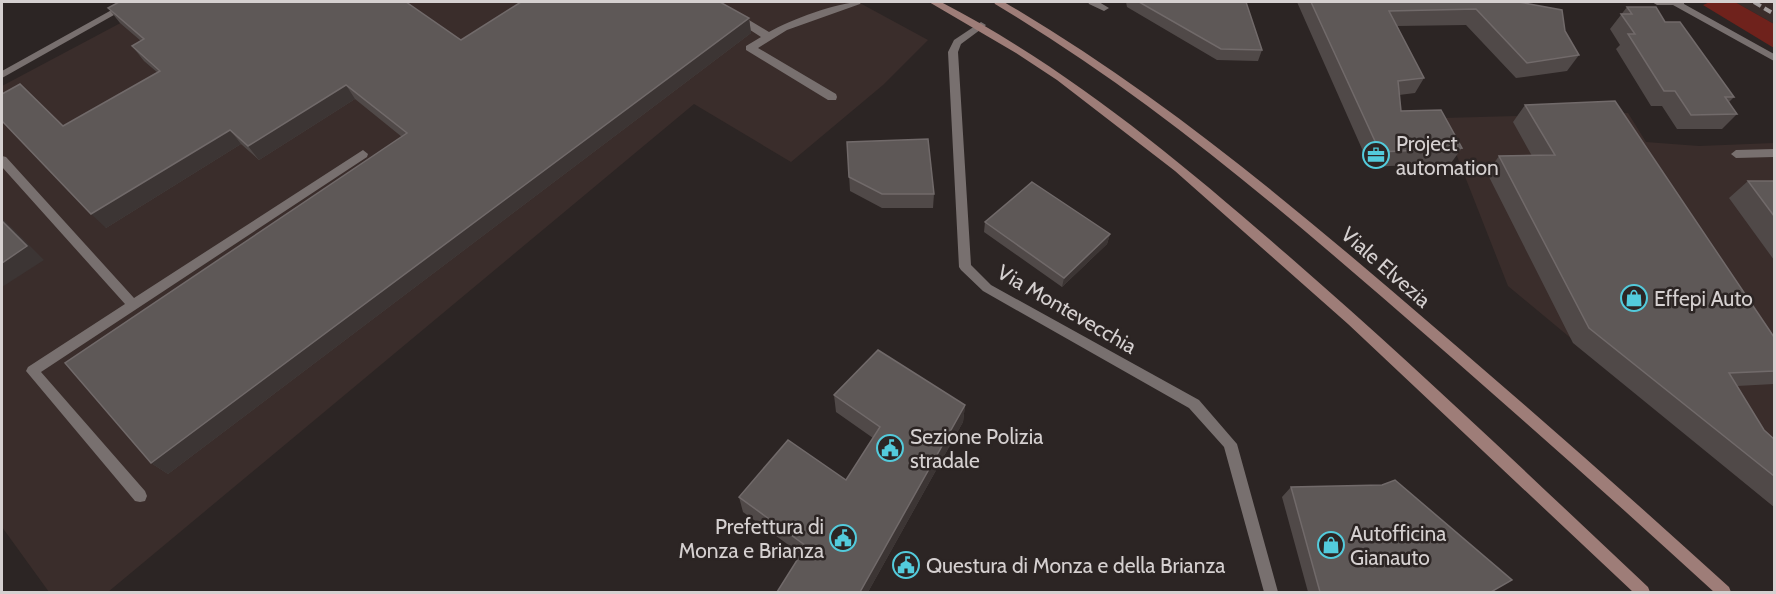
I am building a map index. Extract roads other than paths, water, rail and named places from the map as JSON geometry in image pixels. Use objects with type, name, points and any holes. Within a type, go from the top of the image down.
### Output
[{"type":"main road","points":[[934,2],[981,25],[1068,81],[1185,172],[1325,293],[1642,592]]},
{"type":"main road","name":"Viale Elvezia","points":[[998,2],[1061,37],[1164,109],[1233,162],[1405,308],[1724,592]]},
{"type":"street","points":[[2,75],[132,2]]},
{"type":"street","points":[[712,2],[769,37]]},
{"type":"street","points":[[832,97],[750,48],[784,28],[856,2]]},
{"type":"street","points":[[1092,2],[1104,8]]},
{"type":"street","points":[[1657,2],[1679,2],[1774,58]]},
{"type":"street","name":"Via Montevecchia","points":[[981,25],[957,42],[953,52],[965,267],[987,288],[1194,404],[1230,444],[1270,592]]},
{"type":"street","points":[[1736,154],[1774,153]]},
{"type":"street","points":[[140,496],[32,371],[363,154]]},
{"type":"street","points":[[2,160],[132,304]]},
{"type":"railway","points":[[1754,2],[1774,14]]},
{"type":"place","name":"Project automation","points":[[1376,155]]},
{"type":"place","name":"Effepi Auto","points":[[1634,298]]},
{"type":"place","name":"Sezione Polizia stradale","points":[[890,448]]},
{"type":"place","name":"Prefettura di Monza e Brianza","points":[[843,538]]},
{"type":"place","name":"Autofficina Gianauto","points":[[1331,545]]},
{"type":"place","name":"Questura di Monza e della Brianza","points":[[906,565]]}]
